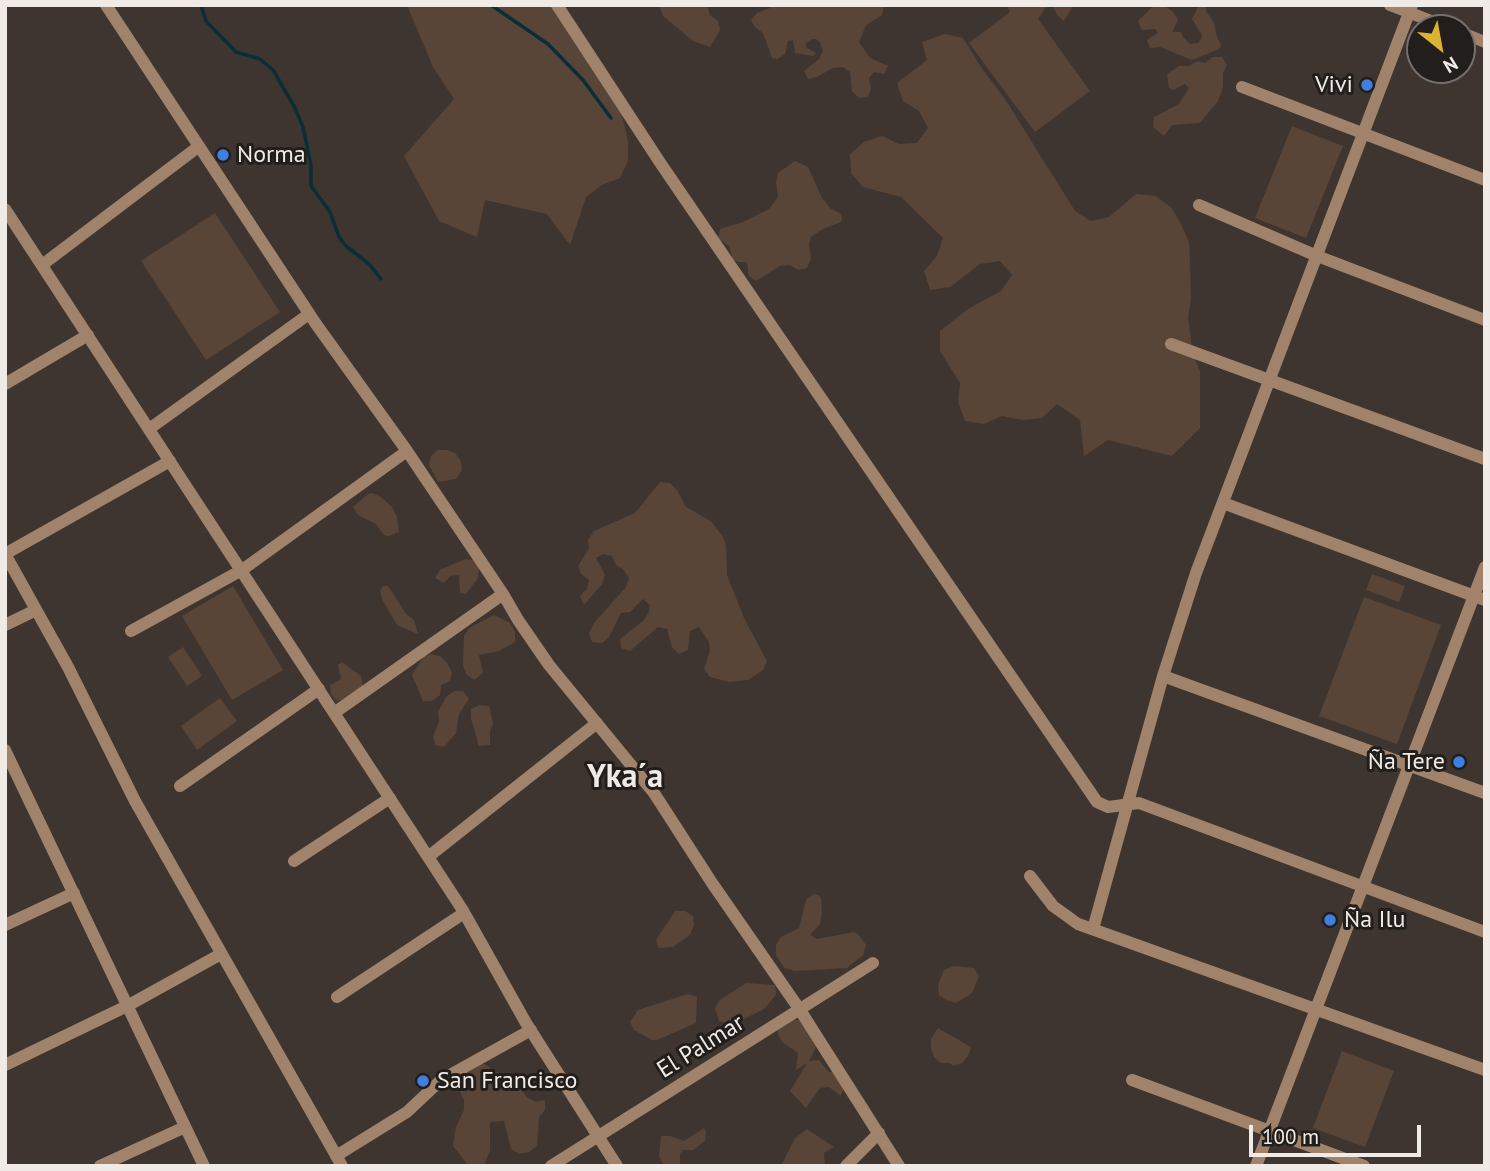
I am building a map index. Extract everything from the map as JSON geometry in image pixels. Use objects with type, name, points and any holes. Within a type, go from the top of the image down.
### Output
[{"type":"street","points":[[106,5],[309,314],[407,451],[503,594],[518,621],[549,665],[654,793],[712,883],[800,1010],[899,1166]]},
{"type":"street","points":[[557,5],[662,164],[1101,805],[1108,807],[1139,803],[1485,932]]},
{"type":"street","points":[[1093,929],[1163,676],[1196,573],[1411,9],[1390,5]]},
{"type":"street","points":[[1242,87],[1485,180]]},
{"type":"street","points":[[42,265],[198,147]]},
{"type":"street","points":[[1199,205],[1317,256],[1485,320]]},
{"type":"street","points":[[7,216],[88,335],[428,857],[531,1030],[617,1166]]},
{"type":"street","points":[[149,429],[309,314]]},
{"type":"street","points":[[5,384],[88,335]]},
{"type":"street","points":[[1171,344],[1485,459]]},
{"type":"street","points":[[131,631],[242,570],[407,451]]},
{"type":"street","points":[[170,461],[5,554],[68,667],[135,801],[274,1042],[339,1161],[407,1112],[441,1080],[531,1030]]},
{"type":"street","points":[[1223,503],[1479,598]]},
{"type":"street","points":[[1256,1166],[1410,765],[1479,598],[1485,568]]},
{"type":"street","points":[[334,713],[503,594]]},
{"type":"street","points":[[5,625],[36,610]]},
{"type":"street","points":[[1163,676],[1485,793]]},
{"type":"street","points":[[180,786],[319,689]]},
{"type":"street","points":[[428,857],[597,723]]},
{"type":"street","points":[[5,750],[10,774],[74,893],[204,1166]]},
{"type":"street","points":[[294,861],[390,798]]},
{"type":"street","points":[[1030,876],[1061,914],[1093,929],[1485,1070]]},
{"type":"street","points":[[5,925],[74,893]]},
{"type":"street","points":[[337,997],[464,914]]},
{"type":"street","points":[[5,1065],[127,1006],[221,954]]},
{"type":"street","name":"El Palmar","points":[[551,1166],[873,963]]},
{"type":"street","points":[[1132,1080],[1364,1166]]},
{"type":"street","points":[[100,1166],[186,1127]]},
{"type":"street","points":[[846,1166],[878,1133]]},
{"type":"shaded area","points":[[407,5],[558,5],[615,86],[628,141],[628,161],[620,178],[602,185],[586,197],[570,245],[547,214],[485,200],[477,237],[439,221],[404,156],[454,99],[433,67]]},
{"type":"shaded area","points":[[659,5],[707,5],[710,15],[718,21],[720,30],[710,47],[693,41],[663,16]]},
{"type":"shaded area","points":[[769,5],[884,5],[882,15],[866,25],[859,42],[870,58],[888,66],[884,74],[874,72],[869,78],[871,88],[868,97],[859,98],[852,91],[850,72],[843,67],[833,68],[808,79],[804,71],[819,59],[823,51],[816,39],[805,44],[816,53],[813,56],[795,53],[793,40],[788,41],[785,54],[777,59],[772,58],[763,33],[751,20],[757,13],[770,8]]},
{"type":"shaded area","points":[[1006,5],[1074,5],[1064,21],[1053,6],[1045,8],[1038,19],[1090,91],[1035,132],[969,43],[1010,12]]},
{"type":"shaded area","points":[[1164,5],[1178,20],[1172,32],[1181,32],[1190,44],[1198,43],[1201,39],[1202,35],[1192,19],[1199,5],[1206,5],[1206,11],[1214,23],[1221,45],[1219,49],[1192,60],[1160,47],[1150,48],[1147,40],[1158,33],[1155,29],[1142,30],[1138,21],[1153,6]]},
{"type":"shaded area","points":[[945,34],[963,38],[1005,99],[1075,211],[1091,221],[1109,217],[1136,194],[1155,196],[1171,207],[1181,224],[1189,242],[1191,299],[1188,318],[1193,355],[1200,371],[1200,428],[1172,456],[1108,440],[1084,456],[1080,420],[1057,404],[1042,418],[1023,420],[1002,416],[984,424],[965,421],[958,402],[960,383],[940,351],[940,331],[968,309],[1001,291],[1012,275],[1000,261],[980,264],[950,287],[930,290],[924,271],[937,256],[943,238],[901,197],[863,187],[851,173],[850,154],[864,142],[882,136],[899,144],[917,143],[928,128],[919,111],[903,101],[897,83],[927,60],[922,42]]},
{"type":"shaded area","points":[[1213,57],[1222,57],[1227,65],[1218,101],[1200,123],[1172,125],[1164,136],[1153,127],[1154,117],[1179,104],[1189,88],[1185,84],[1173,90],[1169,88],[1167,74],[1179,66],[1189,66],[1198,61],[1205,63]]},
{"type":"shaded area","points":[[1292,126],[1343,146],[1306,238],[1255,218]]},
{"type":"shaded area","points":[[795,161],[808,167],[822,198],[831,209],[840,213],[841,222],[811,237],[811,259],[807,268],[798,270],[790,265],[780,266],[756,281],[749,276],[747,262],[733,260],[729,246],[718,239],[720,229],[743,222],[769,209],[778,197],[778,173]]},
{"type":"shaded area","points":[[215,213],[280,312],[206,360],[141,261]]},
{"type":"shaded area","points":[[438,450],[455,453],[461,461],[462,470],[456,479],[438,482],[429,465],[431,456]]},
{"type":"shaded area","points":[[660,482],[670,483],[686,507],[711,521],[723,537],[727,575],[744,618],[767,661],[763,670],[748,680],[729,682],[710,677],[704,669],[710,651],[709,642],[699,627],[690,631],[688,650],[679,654],[672,647],[667,629],[658,627],[630,651],[621,648],[620,639],[643,621],[649,612],[650,605],[643,599],[630,612],[621,613],[609,637],[602,643],[592,642],[589,633],[594,623],[626,587],[629,578],[623,569],[616,565],[612,556],[603,554],[596,558],[605,575],[602,584],[584,605],[580,596],[587,589],[589,580],[581,574],[578,566],[589,549],[588,540],[594,531],[635,513]]},
{"type":"shaded area","points":[[372,493],[392,507],[397,517],[399,532],[384,535],[376,524],[358,515],[353,507]]},
{"type":"shaded area","points":[[465,559],[474,560],[479,568],[478,578],[466,594],[460,593],[459,575],[450,576],[444,583],[435,578],[440,570]]},
{"type":"shaded area","points":[[1372,574],[1405,586],[1399,602],[1366,590]]},
{"type":"shaded area","points":[[233,586],[283,670],[232,700],[182,616]]},
{"type":"shaded area","points":[[383,586],[388,586],[406,614],[414,620],[418,634],[397,625],[382,599],[380,590]]},
{"type":"shaded area","points":[[1364,597],[1441,625],[1397,744],[1319,716]]},
{"type":"shaded area","points":[[494,615],[510,623],[515,632],[515,642],[499,651],[479,655],[483,673],[474,680],[466,674],[463,665],[464,636],[469,628]]},
{"type":"shaded area","points":[[183,647],[202,676],[187,686],[168,657]]},
{"type":"shaded area","points":[[431,654],[440,656],[452,672],[450,681],[441,685],[440,695],[432,701],[423,701],[412,675],[423,658]]},
{"type":"shaded area","points":[[342,662],[361,676],[363,686],[358,695],[337,701],[331,694],[330,685],[341,679],[338,665]]},
{"type":"shaded area","points":[[454,691],[463,691],[469,699],[459,714],[456,733],[444,747],[435,745],[433,736],[439,722],[438,712],[446,697]]},
{"type":"shaded area","points":[[220,698],[237,721],[197,750],[181,726]]},
{"type":"shaded area","points":[[480,705],[489,706],[493,724],[490,745],[479,746],[471,719],[471,709]]},
{"type":"shaded area","points":[[814,894],[821,898],[822,913],[820,924],[810,935],[817,939],[854,932],[866,945],[863,955],[847,968],[795,971],[784,968],[776,955],[776,945],[781,937],[799,928],[806,900]]},
{"type":"shaded area","points":[[675,911],[685,911],[693,916],[694,925],[690,935],[673,947],[659,948],[656,940]]},
{"type":"shaded area","points":[[954,966],[974,968],[979,976],[972,993],[956,1003],[939,995],[938,985],[944,970]]},
{"type":"shaded area","points":[[746,983],[775,985],[776,995],[764,1009],[738,1022],[728,1024],[719,1021],[715,1008],[720,1000]]},
{"type":"shaded area","points":[[688,994],[697,997],[696,1023],[657,1040],[634,1030],[630,1022],[638,1010]]},
{"type":"shaded area","points":[[785,1013],[797,1020],[811,1020],[822,1035],[809,1061],[819,1060],[829,1072],[843,1074],[846,1083],[841,1096],[829,1087],[820,1088],[806,1108],[790,1091],[807,1063],[796,1070],[798,1053],[782,1042],[778,1034],[778,1019]]},
{"type":"shaded area","points":[[938,1028],[971,1047],[962,1063],[953,1066],[950,1063],[941,1063],[934,1057],[931,1039]]},
{"type":"shaded area","points":[[1342,1051],[1394,1071],[1365,1147],[1313,1128]]},
{"type":"shaded area","points":[[484,1064],[516,1084],[528,1098],[536,1102],[545,1100],[545,1110],[539,1117],[537,1146],[529,1152],[519,1154],[511,1149],[504,1121],[490,1122],[490,1150],[484,1166],[469,1166],[453,1146],[456,1127],[464,1110],[464,1100],[456,1083],[458,1074],[474,1065]]},
{"type":"shaded area","points":[[704,1128],[705,1141],[693,1150],[683,1150],[680,1154],[680,1166],[664,1166],[659,1156],[661,1136],[684,1141]]},
{"type":"shaded area","points":[[807,1129],[834,1147],[824,1153],[825,1166],[781,1166],[795,1138]]},
{"type":"waterway","points":[[201,5],[206,21],[236,52],[260,59],[273,70],[303,127],[311,165],[311,186],[330,212],[339,237],[369,264],[381,279]]},
{"type":"waterway","points":[[491,5],[548,44],[583,80],[611,118]]},
{"type":"place","name":"Vivi","points":[[1367,85]]},
{"type":"place","name":"Norma","points":[[223,155]]},
{"type":"place","name":"Ña Tere","points":[[1459,762]]},
{"type":"place","name":"Ña Ilu","points":[[1330,920]]},
{"type":"place","name":"San Francisco","points":[[423,1081]]},
{"type":"district","name":"Yka´a","points":[[625,778]]}]
